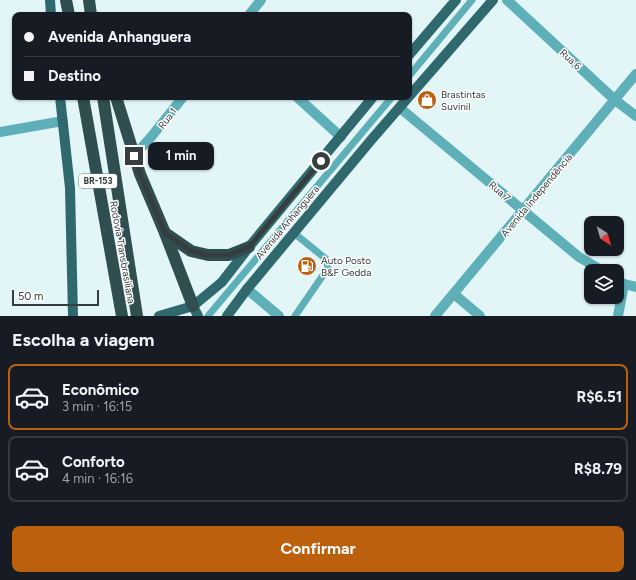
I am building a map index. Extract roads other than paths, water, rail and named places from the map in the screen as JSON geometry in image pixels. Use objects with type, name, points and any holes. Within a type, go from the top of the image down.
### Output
[{"type":"highway","points":[[66,0],[68,12]]},
{"type":"highway","points":[[90,0],[91,12]]},
{"type":"highway","name":"Rodovia Transbrasiliana","points":[[84,100],[122,316]]},
{"type":"highway","name":"Rodovia Transbrasiliana","points":[[103,100],[127,261],[137,316]]},
{"type":"highway","points":[[117,100],[140,174],[196,311]]},
{"type":"highway","points":[[165,233],[191,251],[208,255],[229,255],[249,247]]},
{"type":"main road","points":[[50,0],[51,12]]},
{"type":"main road","points":[[412,51],[456,0]]},
{"type":"main road","name":"Avenida Anhanguera","points":[[412,94],[492,0]]},
{"type":"main road","points":[[60,100],[70,188],[73,316]]},
{"type":"main road","name":"Avenida Anhanguera","points":[[159,316],[196,311],[222,282],[370,100]]},
{"type":"main road","name":"Avenida Anhanguera","points":[[227,316],[247,289],[372,139],[407,100]]},
{"type":"street","points":[[251,12],[261,0]]},
{"type":"street","name":"Rua 6","points":[[507,0],[615,100],[636,116]]},
{"type":"street","name":"Avenida Independência","points":[[435,316],[636,74]]},
{"type":"street","name":"Rua 1","points":[[134,156],[181,100]]},
{"type":"street","points":[[300,100],[341,137]]},
{"type":"street","name":"Rua 7","points":[[400,108],[579,257],[591,264]]},
{"type":"street","points":[[0,132],[63,121]]},
{"type":"street","points":[[624,283],[636,287]]},
{"type":"street","points":[[247,289],[279,316]]},
{"type":"street","points":[[454,294],[480,316]]},
{"type":"street","points":[[618,316],[619,304]]},
{"type":"lane","points":[[412,72],[472,0]]},
{"type":"lane","points":[[208,316],[389,100]]},
{"type":"lane","points":[[294,233],[326,259],[328,268],[295,316]]},
{"type":"place","name":"Brastintas Suvinil","points":[[427,100]]},
{"type":"place","name":"Auto Posto B&F Gedda","points":[[307,266]]}]
